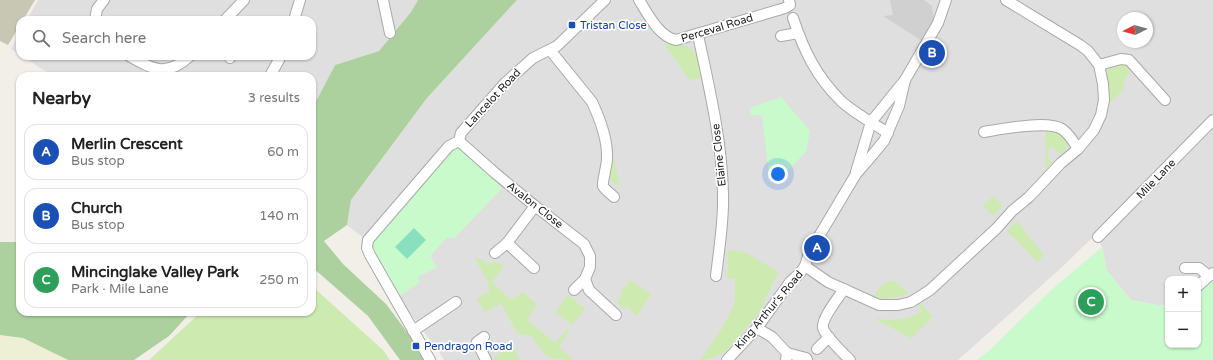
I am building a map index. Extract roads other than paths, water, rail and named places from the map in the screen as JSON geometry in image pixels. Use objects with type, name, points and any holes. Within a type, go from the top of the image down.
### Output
[{"type":"street","points":[[96,16],[97,9],[104,0]]},
{"type":"street","points":[[229,16],[244,0]]},
{"type":"street","points":[[295,16],[300,0]]},
{"type":"street","points":[[383,0],[390,33]]},
{"type":"street","name":"Lancelot Road","points":[[413,331],[367,248],[368,240],[449,146],[459,141],[461,133],[505,83],[533,58],[557,46],[605,0]]},
{"type":"street","name":"Perceval Road","points":[[639,0],[661,32],[668,39],[676,40],[698,35],[785,8],[789,2]]},
{"type":"street","name":"King Arthur's Road","points":[[856,174],[871,122],[905,80],[938,23],[946,0]]},
{"type":"street","points":[[805,266],[828,282],[879,305],[898,305],[911,302],[930,290],[961,262],[997,228],[1012,211],[1029,197],[1061,163],[1078,149],[1094,130],[1101,115],[1104,100],[1103,84],[1098,65],[1088,51],[1080,45],[1006,0]]},
{"type":"street","points":[[386,15],[397,12]]},
{"type":"street","points":[[793,18],[812,65],[842,102],[888,132]]},
{"type":"street","points":[[780,36],[798,32]]},
{"type":"street","name":"Elaine Close","points":[[698,35],[715,116],[722,174],[722,222],[716,276]]},
{"type":"street","points":[[550,50],[592,102],[596,111],[606,144],[606,172],[603,184],[614,197]]},
{"type":"street","points":[[1098,65],[1121,59],[1129,60],[1165,100]]},
{"type":"street","points":[[137,60],[160,70],[174,68],[186,60]]},
{"type":"street","points":[[272,72],[278,60]]},
{"type":"street","name":"King Arthur's Road","points":[[727,360],[757,328],[790,282],[805,266],[809,253],[856,174],[884,141],[899,106],[905,80]]},
{"type":"street","name":"Mile Lane","points":[[1098,237],[1213,120]]},
{"type":"street","points":[[984,132],[1015,128],[1053,126],[1060,128],[1067,133],[1078,149]]},
{"type":"street","name":"Avalon Close","points":[[459,141],[535,206],[584,244],[590,256],[590,267],[585,279]]},
{"type":"street","points":[[495,253],[507,243],[535,206]]},
{"type":"street","points":[[507,243],[534,268]]},
{"type":"street","points":[[1185,268],[1199,268],[1211,274],[1201,283]]},
{"type":"street","points":[[574,290],[585,279],[590,290],[616,315]]},
{"type":"street","points":[[844,289],[826,315],[823,329],[850,360]]},
{"type":"street","points":[[430,360],[413,331],[456,302]]},
{"type":"street","points":[[757,328],[772,337],[786,356],[806,358],[807,360]]},
{"type":"street","points":[[484,337],[477,342],[486,360]]},
{"type":"street","points":[[817,349],[829,337]]},
{"type":"place","name":"Tristan Close","points":[[572,25]]},
{"type":"place","name":"Church","points":[[932,53]]},
{"type":"place","name":"Merlin Crescent","points":[[817,248]]},
{"type":"place","name":"Mincinglake Valley Park","points":[[1091,302]]},
{"type":"place","name":"Pendragon Road","points":[[416,346]]}]
